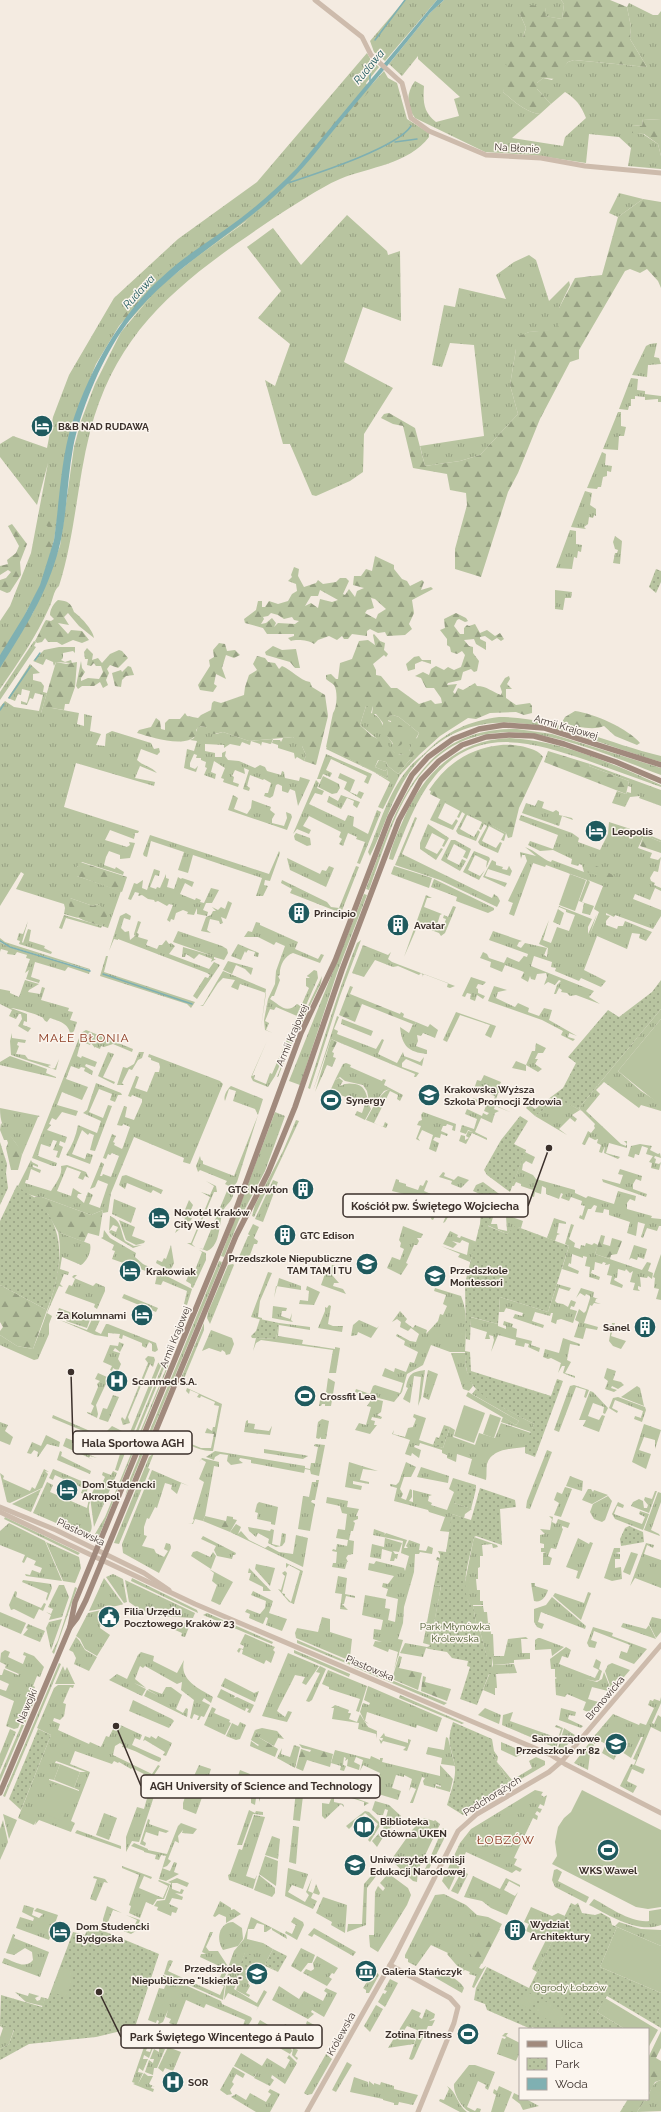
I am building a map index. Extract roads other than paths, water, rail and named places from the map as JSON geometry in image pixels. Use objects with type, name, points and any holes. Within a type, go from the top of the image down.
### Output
[{"type":"main road","name":"Armii Krajowej","points":[[94,1556],[231,1222],[301,1033],[335,960],[390,816],[412,776],[428,757],[453,739],[475,730],[504,725],[544,728],[661,765]]},
{"type":"main road","name":"Armii Krajowej","points":[[106,1554],[236,1236],[268,1173],[295,1107],[342,970],[399,820],[421,780],[439,761],[462,745],[486,737],[509,734],[534,736],[564,744],[616,762],[661,781]]},
{"type":"main road","name":"Nawojki","points":[[0,1793],[70,1627],[81,1610],[106,1554]]},
{"type":"main road","name":"Nawojki","points":[[70,1627],[75,1602],[94,1556]]},
{"type":"street","name":"Na Błonie","points":[[316,0],[362,37],[372,57],[398,78],[404,89],[408,111],[413,121],[429,131],[486,155],[540,158],[585,166],[661,173]]},
{"type":"street","name":"Piastowska","points":[[0,1507],[106,1554],[148,1575],[171,1592]]},
{"type":"street","name":"Piastowska","points":[[0,1512],[246,1626],[551,1755],[661,1813]]},
{"type":"street","name":"Bronowicka","points":[[562,1762],[661,1645]]},
{"type":"street","name":"Podchorążych","points":[[390,1965],[453,1839],[460,1828],[477,1814],[549,1772],[562,1762]]},
{"type":"street","name":"Królewska","points":[[307,2112],[390,1965]]},
{"type":"street","points":[[390,1965],[450,1998],[458,2006],[454,2023],[418,2112]]},
{"type":"water","points":[[437,0],[444,0],[430,13],[296,175],[261,208],[197,257],[156,291],[138,311],[113,344],[98,373],[80,419],[71,460],[62,536],[54,565],[42,596],[0,668],[0,655],[24,616],[40,585],[54,540],[65,453],[71,427],[89,381],[112,337],[126,317],[159,280],[177,264],[248,212],[270,194],[297,168]]},
{"type":"waterway","points":[[375,40],[405,0]]},
{"type":"waterway","name":"Rudawa","points":[[370,73],[370,81]]},
{"type":"waterway","points":[[288,183],[335,167],[373,151],[390,143],[411,126]]},
{"type":"waterway","points":[[395,142],[417,139]]},
{"type":"waterway","points":[[35,660],[40,653]]},
{"type":"waterway","points":[[9,698],[30,667]]},
{"type":"waterway","points":[[0,710],[4,704]]},
{"type":"waterway","points":[[0,941],[10,947],[90,971]]},
{"type":"waterway","points":[[103,974],[192,1004]]},
{"type":"place","name":"B&B NAD RUDAWĄ","points":[[42,426]]},
{"type":"place","name":"Leopolis","points":[[596,831]]},
{"type":"place","name":"Principio","points":[[299,913]]},
{"type":"place","name":"Avatar","points":[[398,925]]},
{"type":"place","name":"Krakowska Wyższa Szkoła Promocji Zdrowia","points":[[429,1095]]},
{"type":"place","name":"Synergy","points":[[331,1100]]},
{"type":"place","name":"Kościół pw. Świętego Wojciecha","points":[[549,1148]]},
{"type":"place","name":"GTC Newton","points":[[303,1189]]},
{"type":"place","name":"Novotel Kraków City West","points":[[159,1218]]},
{"type":"place","name":"GTC Edison","points":[[285,1235]]},
{"type":"place","name":"Przedszkole Niepubliczne TAM TAM I TU","points":[[367,1264]]},
{"type":"place","name":"Krakowiak","points":[[130,1271]]},
{"type":"place","name":"Przedszkole Montessori","points":[[435,1276]]},
{"type":"place","name":"Za Kolumnami","points":[[142,1315]]},
{"type":"place","name":"Sanel","points":[[645,1327]]},
{"type":"place","name":"Hala Sportowa AGH","points":[[71,1372]]},
{"type":"place","name":"Scanmed S.A.","points":[[117,1381]]},
{"type":"place","name":"Crossfit Lea","points":[[305,1396]]},
{"type":"place","name":"Dom Studencki Akropol","points":[[67,1490]]},
{"type":"place","name":"Filia Urzędu Pocztowego Kraków 23","points":[[109,1617]]},
{"type":"place","name":"AGH University of Science and Technology","points":[[116,1726]]},
{"type":"place","name":"Samorządowe Przedszkole nr 82","points":[[616,1744]]},
{"type":"place","name":"Biblioteka Główna UKEN","points":[[364,1827]]},
{"type":"place","name":"WKS Wawel","points":[[608,1850]]},
{"type":"place","name":"Uniwersytet Komisji Edukacji Narodowej","points":[[355,1865]]},
{"type":"place","name":"Wydział Architektury","points":[[515,1930]]},
{"type":"place","name":"Dom Studencki Bydgoska","points":[[60,1932]]},
{"type":"place","name":"Galeria Stańczyk","points":[[366,1971]]},
{"type":"place","name":"Przedszkole Niepubliczne \"Iskierka\"","points":[[257,1974]]},
{"type":"place","name":"Park Świętego Wincentego á Paulo","points":[[99,1992]]},
{"type":"place","name":"Zotina Fitness","points":[[468,2034]]},
{"type":"place","name":"SOR","points":[[173,2082]]},
{"type":"district","name":"MAŁE BŁONIA","points":[[84,1038]]},
{"type":"district","name":"ŁOBZÓW","points":[[506,1840]]},
{"type":"park label","name":"Park Młynówka Królewska","points":[[455,1632]]},
{"type":"park label","name":"Ogrody Łobzów","points":[[570,1987]]}]
